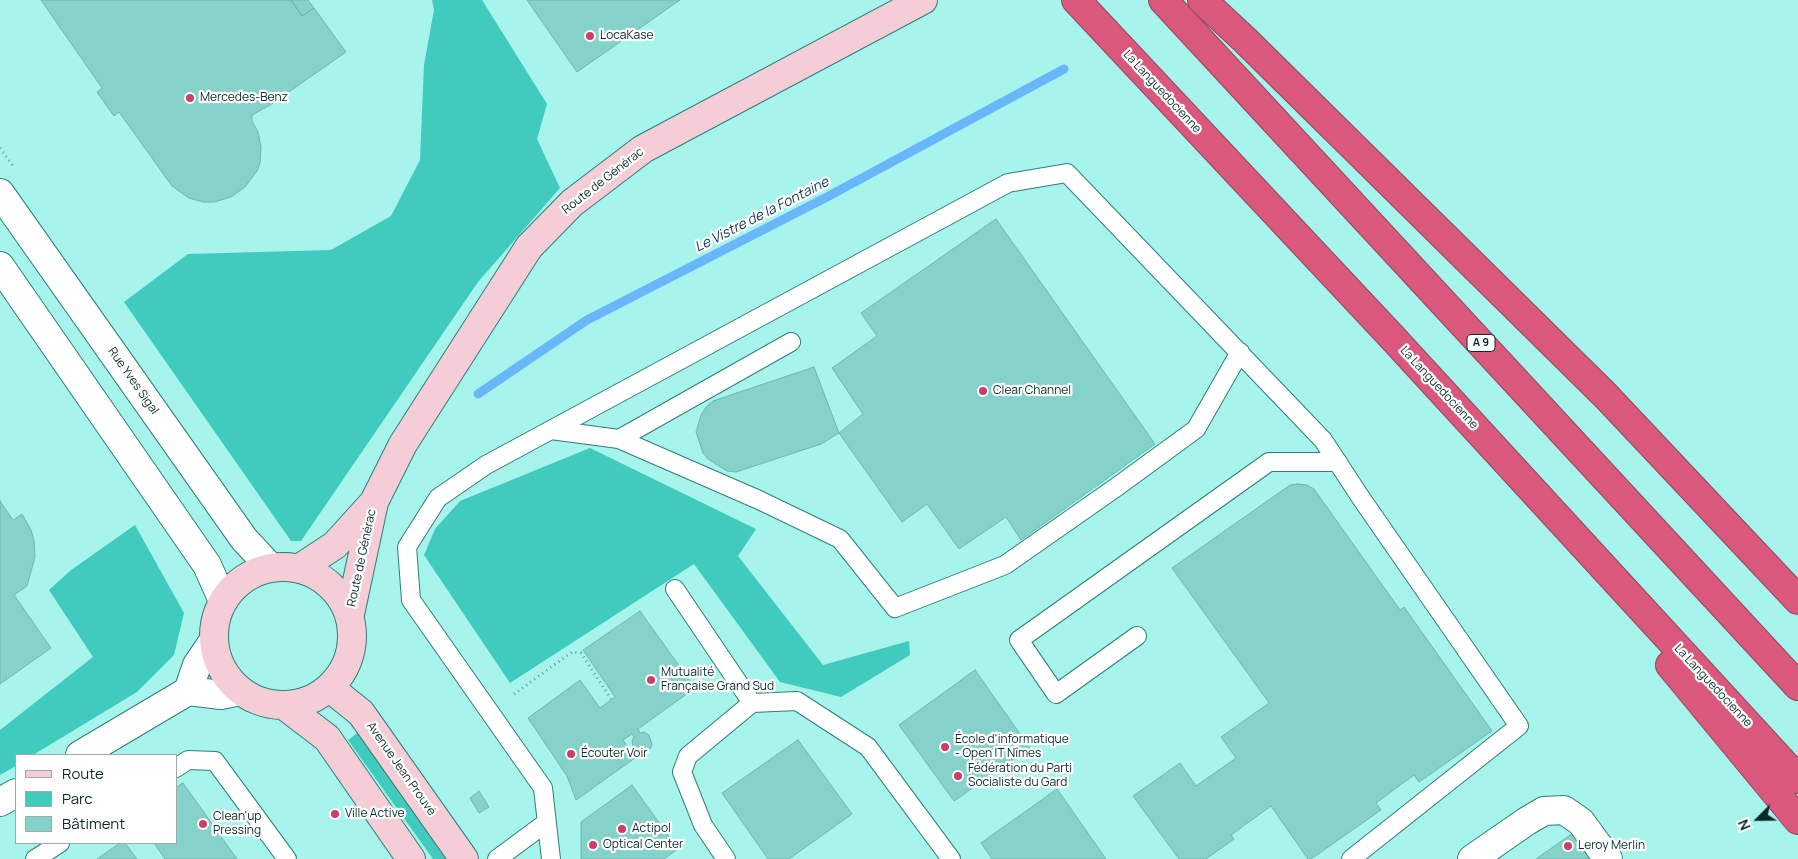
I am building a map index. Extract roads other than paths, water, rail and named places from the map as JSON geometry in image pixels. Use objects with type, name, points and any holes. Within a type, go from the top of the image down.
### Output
[{"type":"highway","name":"La Languedocienne","points":[[1076,0],[1460,412],[1798,779]]},
{"type":"highway","name":"A 9","points":[[1163,0],[1798,686]]},
{"type":"highway","points":[[1202,0],[1245,40],[1606,396],[1798,572]]},
{"type":"highway","points":[[1606,396],[1798,600]]},
{"type":"highway","points":[[1460,412],[1798,820]]},
{"type":"main road","name":"Route de Générac","points":[[350,614],[374,502],[403,444],[529,247],[572,203],[643,149],[923,0]]},
{"type":"main road","name":"Route de Générac","points":[[300,568],[334,545],[374,502]]},
{"type":"main road","points":[[285,566],[300,568],[322,578],[339,594],[350,614],[353,634],[351,654],[343,672],[330,688],[317,697],[285,706],[261,702],[240,690],[226,676],[218,658],[214,640],[216,620],[223,602],[234,586],[251,574],[285,566]]},
{"type":"main road","name":"Avenue Jean Prouvé","points":[[330,688],[361,713],[464,859]]},
{"type":"main road","points":[[285,706],[327,738],[412,859]]},
{"type":"street","name":"Rue Yves Sigal","points":[[0,193],[244,539],[270,568]]},
{"type":"street","points":[[0,266],[207,565],[223,602]]},
{"type":"street","points":[[188,691],[197,665],[214,640]]},
{"type":"street","points":[[82,754],[188,691],[221,695],[240,690]]},
{"type":"street","points":[[0,802],[15,794]]},
{"type":"street","points":[[1472,859],[1527,820],[1544,811],[1564,810],[1581,822],[1608,859]]},
{"type":"lane","points":[[551,859],[543,788],[412,600],[408,547],[438,498],[486,465],[1008,183],[1067,173],[1323,440],[1519,726],[1351,859]]},
{"type":"lane","points":[[619,439],[791,342]]},
{"type":"lane","points":[[551,430],[619,439],[759,500],[840,539],[895,608],[1005,566],[1196,429],[1240,352]]},
{"type":"lane","points":[[1137,636],[1056,694],[1019,640],[1269,462],[1338,462]]},
{"type":"lane","points":[[675,589],[752,703]]},
{"type":"lane","points":[[726,859],[703,824],[682,772],[688,756],[752,703],[797,701],[868,747],[951,859]]},
{"type":"lane","points":[[178,767],[188,760],[215,761],[287,859]]},
{"type":"lane","points":[[497,859],[547,822]]},
{"type":"lane","points":[[35,859],[58,844]]},
{"type":"waterway","name":"Le Vistre de la Fontaine","points":[[478,394],[587,320],[827,197],[1064,69]]},
{"type":"place","name":"LocaKase","points":[[590,36]]},
{"type":"place","name":"Mercedes-Benz","points":[[190,98]]},
{"type":"place","name":"Clear Channel","points":[[983,391]]},
{"type":"place","name":"Mutualité Française Grand Sud","points":[[651,680]]},
{"type":"place","name":"École d'informatique - Open IT Nîmes","points":[[945,747]]},
{"type":"place","name":"Écouter Voir","points":[[571,754]]},
{"type":"place","name":"Fédération du Parti Socialiste du Gard","points":[[958,776]]},
{"type":"place","name":"Ville Active","points":[[335,814]]},
{"type":"place","name":"Clean'up Pressing","points":[[203,824]]},
{"type":"place","name":"Actipol","points":[[622,829]]},
{"type":"place","name":"Optical Center","points":[[593,845]]},
{"type":"place","name":"Leroy Merlin","points":[[1568,846]]}]
